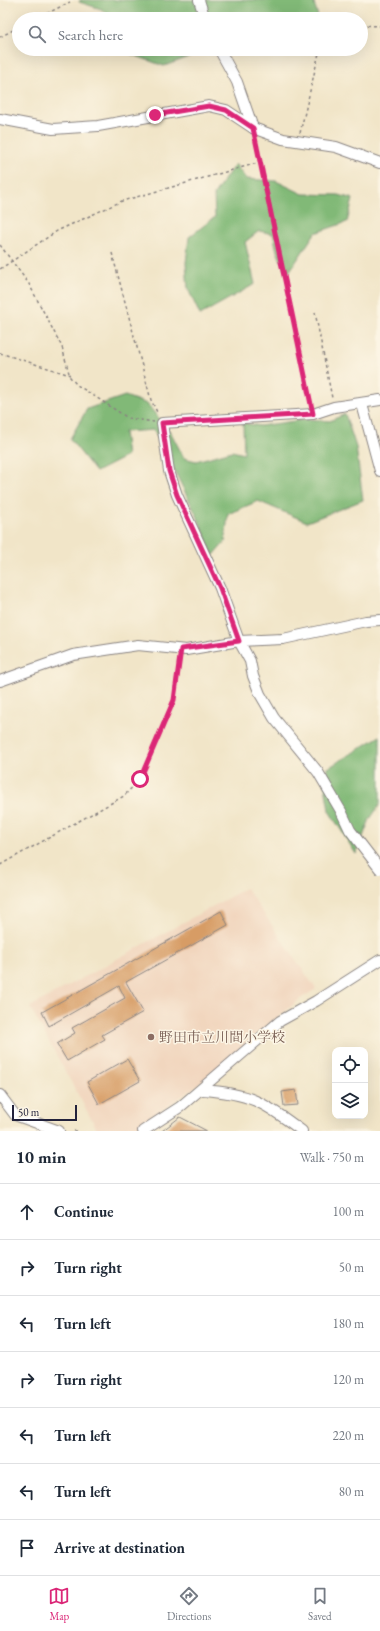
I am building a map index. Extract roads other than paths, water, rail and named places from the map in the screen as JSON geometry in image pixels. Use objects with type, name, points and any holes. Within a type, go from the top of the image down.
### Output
[{"type":"street","points":[[199,0],[202,12]]},
{"type":"street","points":[[223,56],[236,82],[253,128]]},
{"type":"street","points":[[0,119],[52,129],[98,126],[209,106],[226,110],[253,128],[283,139],[336,148],[380,164]]},
{"type":"street","points":[[380,400],[362,404],[354,403],[334,407],[313,414],[162,423],[169,471],[177,495],[220,588],[239,641],[250,661],[253,676],[260,694],[274,718],[318,772],[341,811],[350,830],[380,869]]},
{"type":"street","points":[[362,404],[380,471]]},
{"type":"street","points":[[0,681],[73,655],[138,645],[181,649],[239,641],[283,639],[380,620]]},
{"type":"street","points":[[142,1131],[180,1107],[202,1090],[280,1021],[380,960]]},
{"type":"street","points":[[202,1090],[242,1095],[267,1106],[302,1131]]},
{"type":"street","points":[[0,1095],[15,1115],[59,1131]]},
{"type":"place","name":"野田市立川間小学校","points":[[151,1037]]}]
